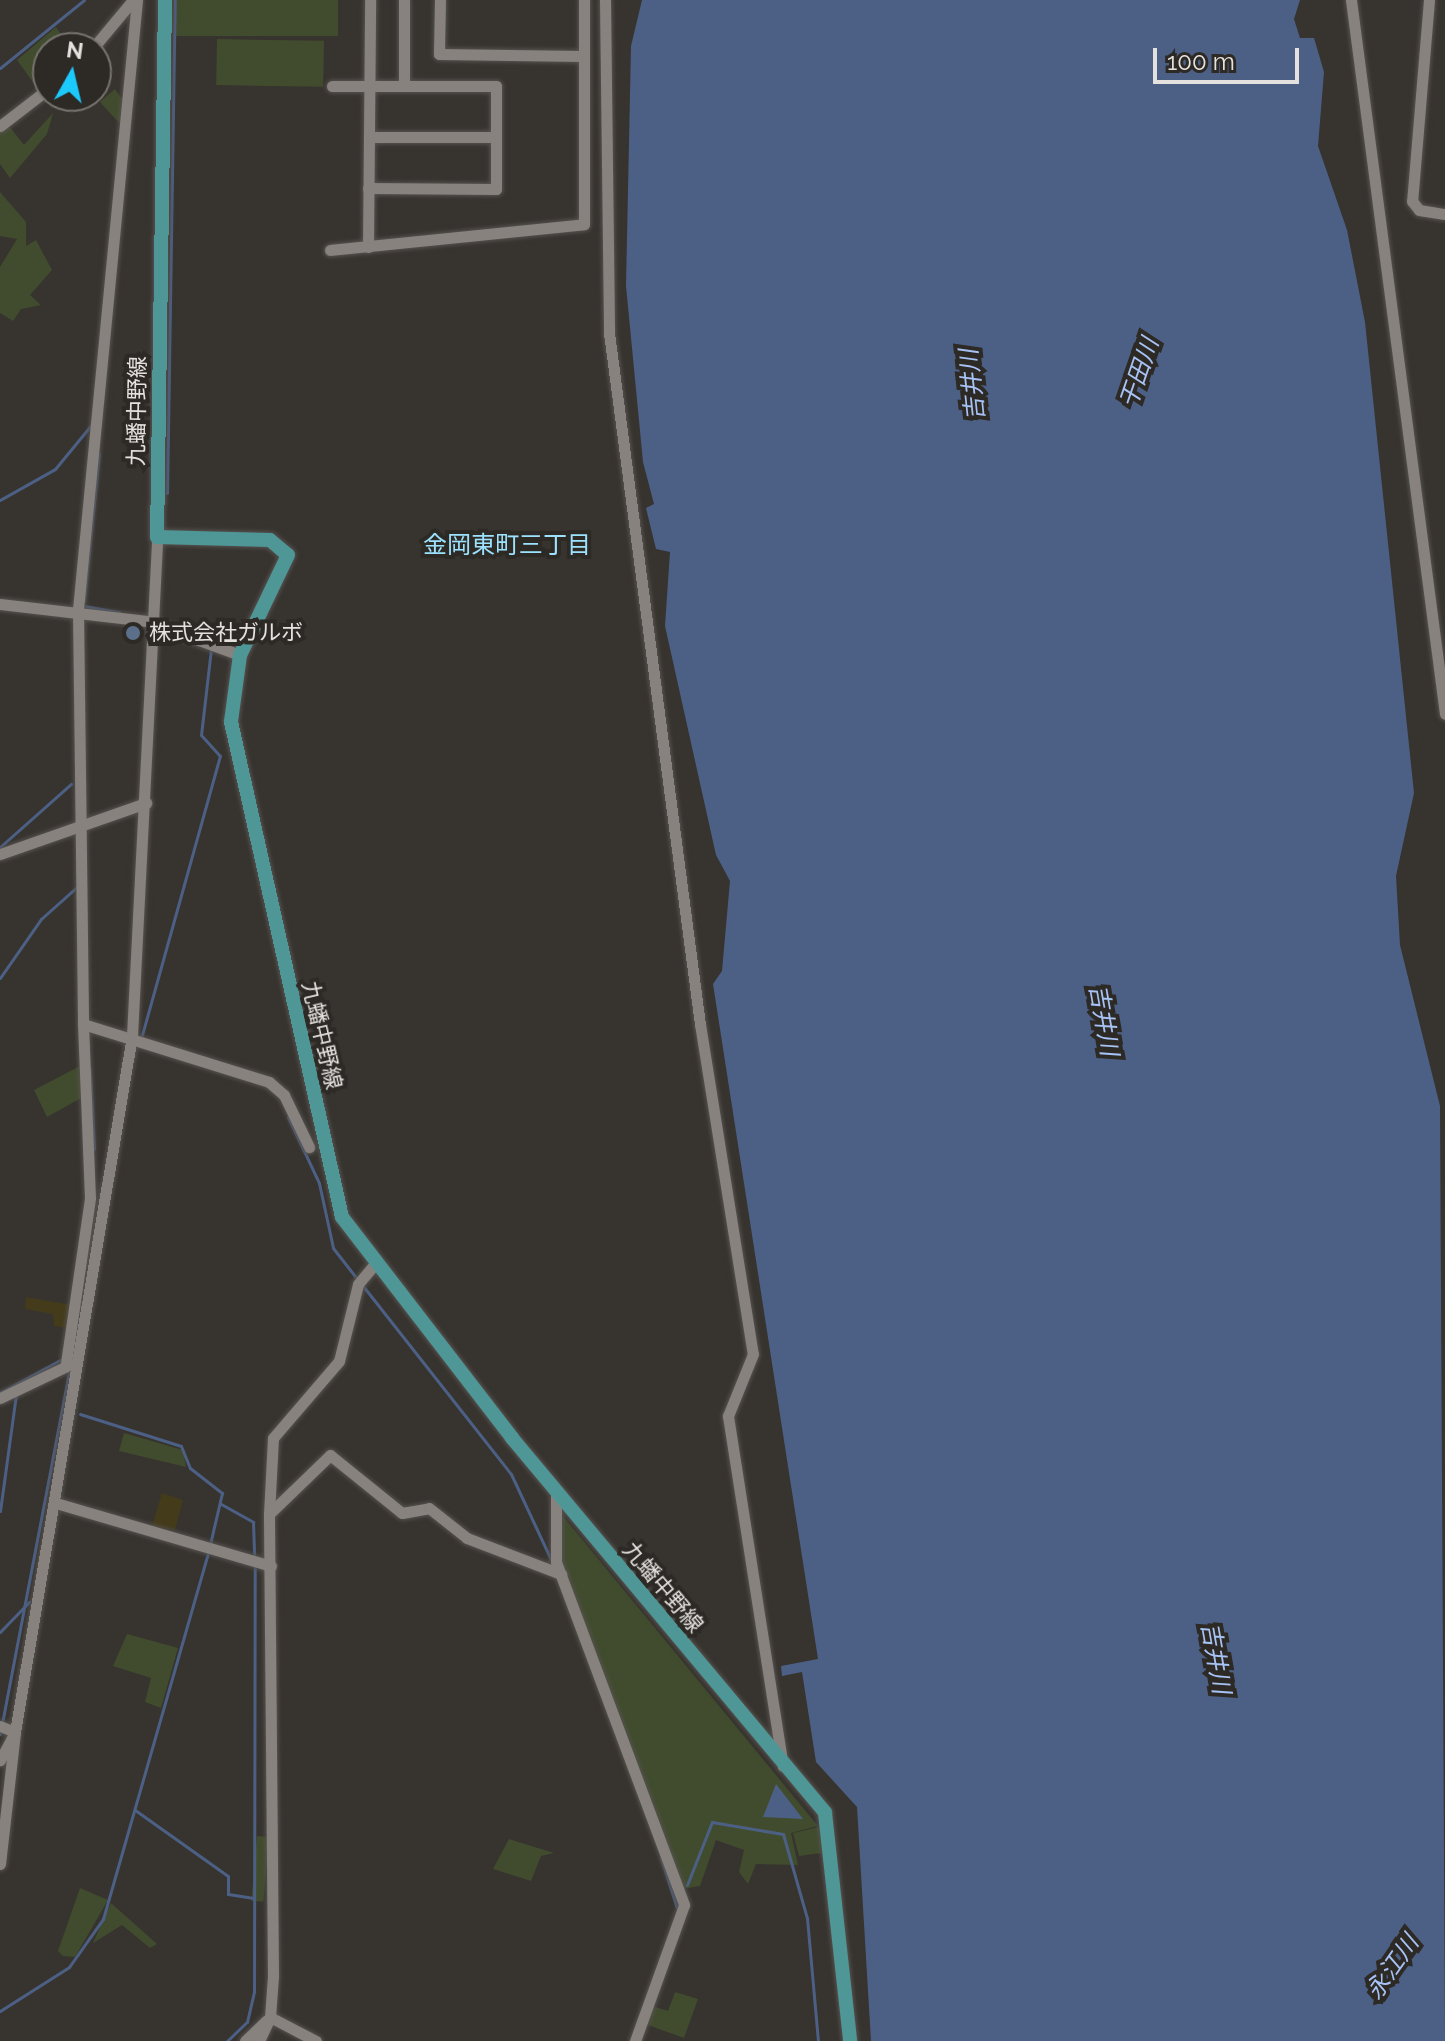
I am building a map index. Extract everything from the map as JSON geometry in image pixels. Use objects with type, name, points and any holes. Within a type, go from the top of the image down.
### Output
[{"type":"main road","name":"九蟠中野線","points":[[165,0],[157,537],[270,540],[284,547],[282,574],[240,655],[230,706],[247,799],[336,1197],[374,1265],[556,1493],[830,1826],[850,2041]]},
{"type":"street","points":[[107,32],[135,0]]},
{"type":"street","points":[[0,1760],[56,1503],[90,1198],[79,829],[82,610],[135,0]]},
{"type":"street","points":[[368,247],[370,0]]},
{"type":"street","points":[[404,0],[404,86]]},
{"type":"street","points":[[440,0],[439,54],[582,56]]},
{"type":"street","points":[[330,250],[584,224],[584,0]]},
{"type":"street","points":[[605,0],[609,333],[700,1024],[753,1354],[728,1416],[783,1766]]},
{"type":"street","points":[[1351,0],[1445,714]]},
{"type":"street","points":[[1429,0],[1412,201],[1445,214]]},
{"type":"street","points":[[332,86],[496,86],[496,189],[368,188]]},
{"type":"street","points":[[0,126],[32,101]]},
{"type":"street","points":[[369,137],[496,137]]},
{"type":"street","points":[[70,1362],[132,1036],[157,537]]},
{"type":"street","points":[[0,604],[82,610],[154,623],[240,655]]},
{"type":"street","points":[[0,854],[79,829],[146,803]]},
{"type":"street","points":[[86,1024],[132,1036],[269,1082],[284,1095],[309,1147]]},
{"type":"street","points":[[259,2041],[268,2018],[268,1566],[273,1438],[347,1348],[359,1282],[374,1265]]},
{"type":"street","points":[[0,1398],[70,1362]]},
{"type":"street","points":[[269,1514],[330,1455],[396,1510],[407,1515],[429,1508],[467,1538],[558,1575]]},
{"type":"street","points":[[556,1493],[552,1522],[558,1575],[684,1905],[635,2041]]},
{"type":"street","points":[[56,1503],[268,1566]]},
{"type":"street","points":[[0,1864],[7,1729]]},
{"type":"street","points":[[245,2041],[268,2018]]},
{"type":"street","points":[[268,2018],[316,2041]]},
{"type":"green space","points":[[176,0],[338,0],[338,36],[176,36]]},
{"type":"green space","points":[[217,39],[324,41],[323,87],[216,85]]},
{"type":"green space","points":[[32,47],[32,81],[17,60]]},
{"type":"green space","points":[[115,89],[124,102],[120,124],[109,112],[112,112],[112,92]]},
{"type":"green space","points":[[53,113],[47,134],[10,178],[0,164],[0,133],[9,126],[24,145]]},
{"type":"green space","points":[[0,192],[26,222],[26,246],[36,240],[52,270],[30,295],[41,305],[21,309],[13,321],[0,313],[0,267],[17,239],[0,236]]},
{"type":"green space","points":[[80,1066],[83,1097],[47,1117],[34,1090]]},
{"type":"green space","points":[[124,1433],[183,1450],[186,1467],[119,1451]]},
{"type":"green space","points":[[557,1509],[818,1826],[791,1833],[798,1865],[756,1864],[748,1884],[739,1872],[744,1850],[716,1840],[700,1886],[683,1889],[559,1558]]},
{"type":"green space","points":[[127,1634],[178,1648],[161,1708],[145,1702],[151,1678],[113,1666]]},
{"type":"green space","points":[[819,1827],[835,1910],[821,1853],[799,1856],[793,1833]]},
{"type":"green space","points":[[257,1836],[269,1837],[263,1902],[251,1901]]},
{"type":"green space","points":[[509,1839],[554,1853],[541,1856],[531,1881],[493,1869]]},
{"type":"green space","points":[[80,1888],[108,1900],[75,1957],[63,1956],[58,1951]]},
{"type":"green space","points":[[111,1903],[157,1944],[150,1948],[122,1925],[93,1943]]},
{"type":"green space","points":[[675,1992],[698,1999],[684,2038],[645,2024],[652,2006],[668,2011]]},
{"type":"sand","points":[[26,1297],[72,1305],[69,1328],[54,1326],[53,1314],[25,1309]]},
{"type":"sand","points":[[162,1493],[183,1500],[175,1530],[152,1526]]},
{"type":"water","points":[[642,0],[1300,0],[1294,19],[1300,38],[1314,38],[1324,72],[1318,146],[1347,230],[1365,322],[1414,793],[1396,876],[1400,945],[1440,1106],[1445,2041],[871,2041],[857,1807],[816,1762],[802,1672],[782,1676],[781,1666],[818,1659],[713,984],[722,971],[730,881],[716,855],[665,626],[670,552],[656,549],[646,508],[654,504],[643,462],[626,286],[631,46]]},
{"type":"water","points":[[776,1784],[803,1819],[763,1817]]},
{"type":"waterway","points":[[0,68],[84,0]]},
{"type":"waterway","points":[[167,493],[175,0]]},
{"type":"waterway","points":[[0,500],[55,469],[92,424]]},
{"type":"waterway","points":[[84,601],[99,454]]},
{"type":"waterway","points":[[84,606],[119,612]]},
{"type":"waterway","points":[[169,623],[191,631]]},
{"type":"waterway","points":[[142,1035],[220,756],[201,735],[211,649]]},
{"type":"waterway","points":[[0,847],[71,784]]},
{"type":"waterway","points":[[0,978],[41,919],[78,886]]},
{"type":"waterway","points":[[90,1069],[94,1149]]},
{"type":"waterway","points":[[288,1117],[319,1183],[333,1248],[358,1280]]},
{"type":"waterway","points":[[363,1286],[511,1474],[552,1562]]},
{"type":"waterway","points":[[1,1392],[64,1358]]},
{"type":"waterway","points":[[0,1734],[70,1367]]},
{"type":"waterway","points":[[0,1511],[16,1394]]},
{"type":"waterway","points":[[80,1414],[181,1446],[190,1468],[222,1493],[210,1544]]},
{"type":"waterway","points":[[221,1504],[253,1522],[254,1558]]},
{"type":"waterway","points":[[0,2011],[69,1967],[103,1919],[208,1552]]},
{"type":"waterway","points":[[227,2041],[247,2022],[254,1992],[255,1567]]},
{"type":"waterway","points":[[0,1632],[29,1602]]},
{"type":"waterway","points":[[135,1810],[228,1876],[228,1894],[254,1898]]},
{"type":"waterway","points":[[687,1885],[712,1822],[783,1834],[807,1918],[818,2041]]},
{"type":"waterway","points":[[661,1858],[677,1908]]},
{"type":"place","name":"株式会社ガルボ","points":[[133,633]]},
{"type":"district","name":"金岡東町三丁目","points":[[507,545]]},
{"type":"water label","name":"干田川","points":[[1139,373]]},
{"type":"water label","name":"吉井川","points":[[972,385]]},
{"type":"water label","name":"吉井川","points":[[1104,1020]]},
{"type":"water label","name":"吉井川","points":[[1216,1658]]},
{"type":"water label","name":"永江川","points":[[1392,1967]]}]
